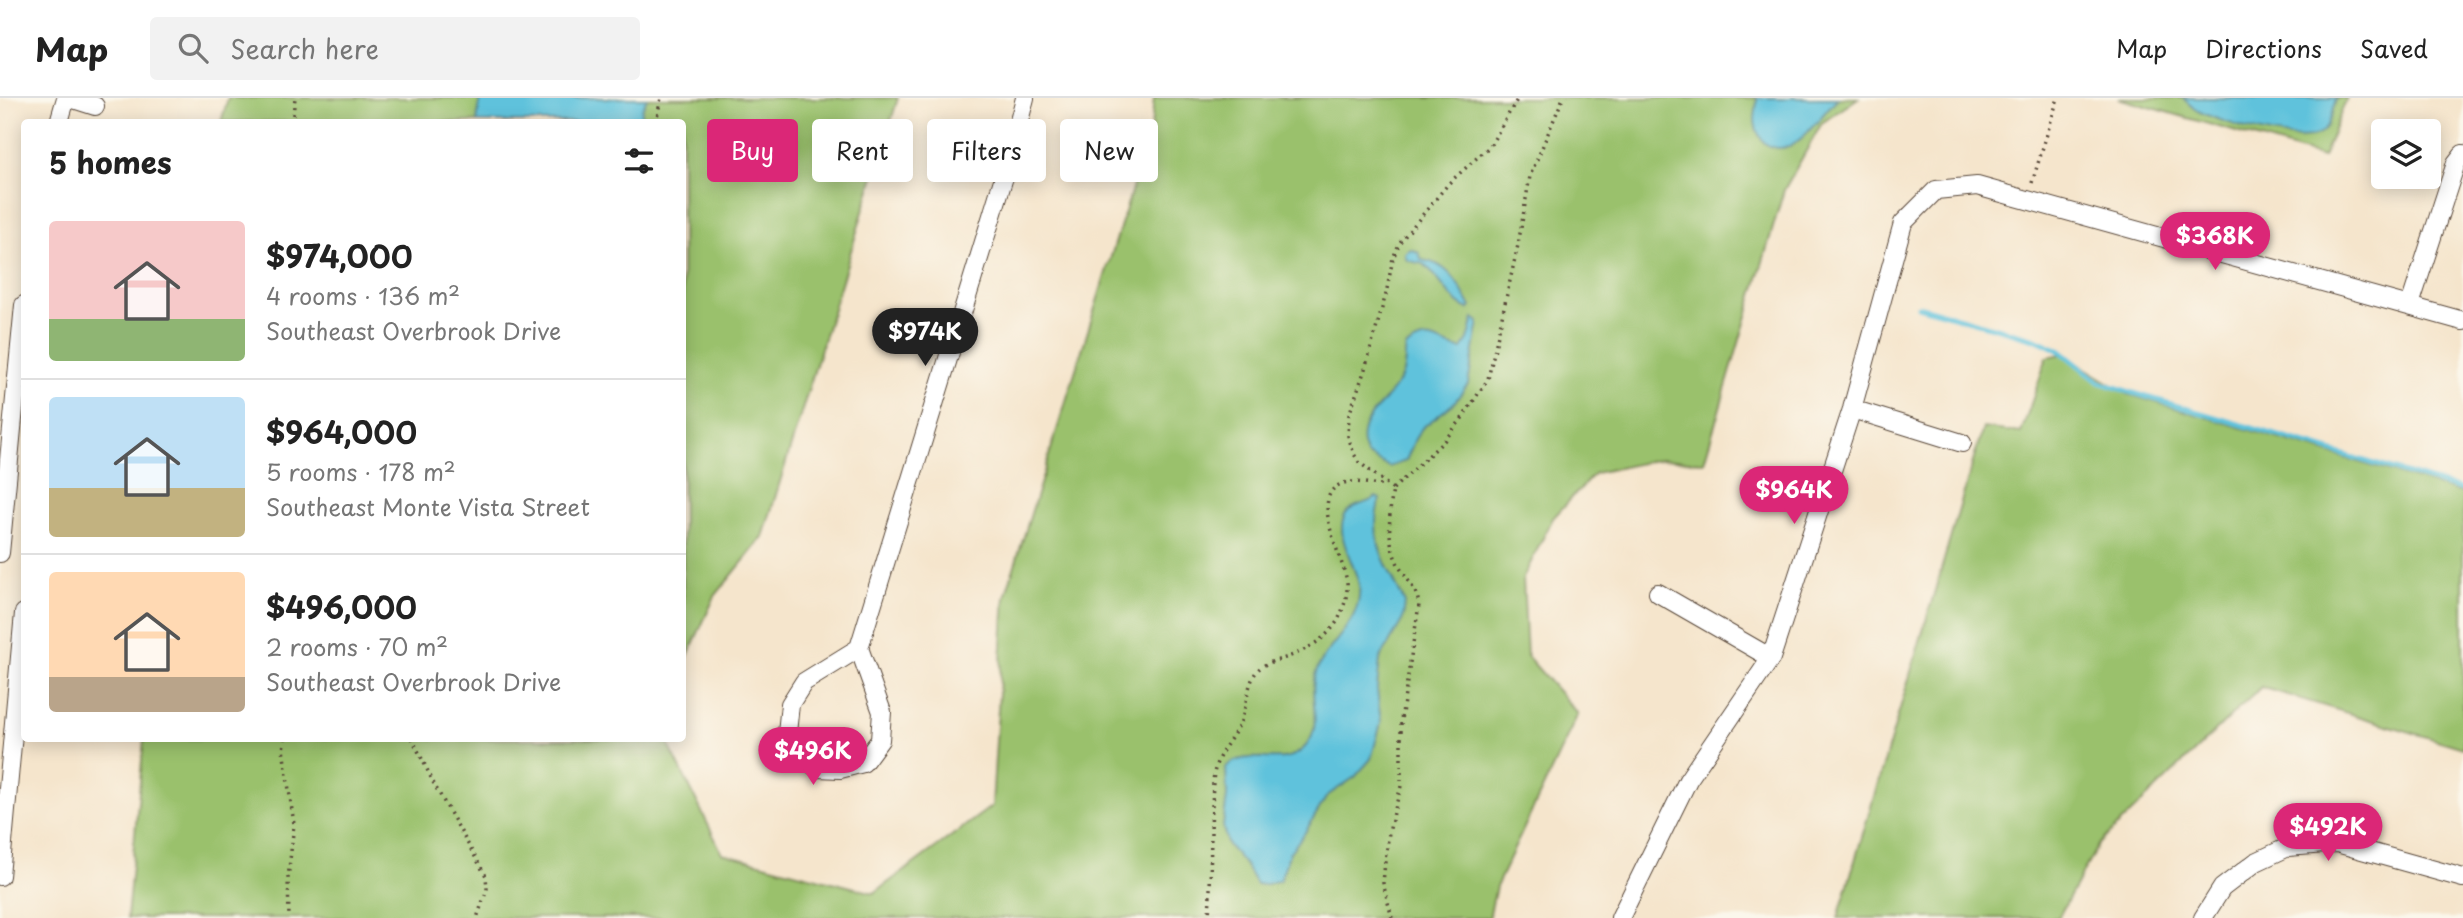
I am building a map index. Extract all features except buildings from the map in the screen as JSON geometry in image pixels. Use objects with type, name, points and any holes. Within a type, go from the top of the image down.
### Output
[{"type":"street","points":[[60,119],[68,98],[94,109]]},
{"type":"street","points":[[859,648],[804,682],[790,704],[787,733],[797,753],[818,768],[840,769],[863,763],[880,740],[882,712],[859,648],[1026,98]]},
{"type":"street","points":[[2410,305],[2456,163],[2463,154]]},
{"type":"street","points":[[1619,918],[1688,780],[1771,658],[1852,409],[1903,223],[1936,190],[1977,186],[2463,321]]},
{"type":"street","points":[[0,553],[14,376],[21,326]]},
{"type":"street","points":[[1852,409],[1962,443]]},
{"type":"street","points":[[1658,593],[1771,658]]},
{"type":"street","points":[[0,876],[8,689],[21,627]]},
{"type":"street","points":[[2203,918],[2222,888],[2256,862],[2288,847],[2337,843],[2463,878]]},
{"type":"path","points":[[292,119],[295,98]]},
{"type":"path","points":[[657,119],[662,98]]},
{"type":"path","points":[[1393,489],[1353,454],[1348,425],[1366,369],[1395,251],[1449,183],[1486,152],[1518,98]]},
{"type":"path","points":[[1392,918],[1383,883],[1389,832],[1401,786],[1401,720],[1419,612],[1418,598],[1400,568],[1391,545],[1393,489],[1444,440],[1488,379],[1518,245],[1530,176],[1563,98]]},
{"type":"path","points":[[2027,200],[2058,98]]},
{"type":"path","points":[[1209,918],[1211,827],[1217,763],[1239,726],[1253,678],[1259,669],[1298,653],[1316,642],[1335,625],[1342,612],[1347,582],[1327,515],[1331,494],[1339,485],[1347,483],[1386,485]]},
{"type":"path","points":[[284,742],[294,824],[288,878],[289,918]]},
{"type":"path","points":[[414,742],[435,786],[486,876],[486,889],[477,918]]},
{"type":"green space","points":[[228,98],[898,98],[892,119],[812,119],[812,182],[872,182],[763,537],[715,596],[686,659],[686,119],[222,119]]},
{"type":"green space","points":[[1154,98],[1858,98],[1822,123],[1784,190],[1704,462],[1660,459],[1595,473],[1553,518],[1523,578],[1527,656],[1578,714],[1496,887],[1489,918],[127,918],[144,742],[667,742],[722,853],[874,893],[992,806],[1005,597],[1134,182],[1158,182],[1158,119],[1152,119]]},
{"type":"green space","points":[[2118,98],[2347,98],[2323,157]]},
{"type":"green space","points":[[2062,354],[2128,394],[2463,493],[2463,748],[2261,687],[2098,845],[2058,918],[1838,918],[1983,428],[2021,433],[2047,357]]},
{"type":"water","points":[[480,98],[647,98],[641,119],[477,119]]},
{"type":"water","points":[[1757,98],[1838,98],[1797,142],[1777,148],[1766,144],[1758,133],[1755,120]]},
{"type":"water","points":[[2183,98],[2336,98],[2331,117],[2321,133],[2311,137],[2297,137],[2280,136],[2225,122],[2197,111]]},
{"type":"water","points":[[1410,249],[1418,252],[1422,260],[1446,270],[1471,307],[1469,309],[1463,306],[1451,296],[1424,264],[1406,259],[1405,253]]},
{"type":"water","points":[[1474,318],[1479,322],[1468,384],[1453,404],[1422,428],[1406,461],[1389,467],[1367,455],[1363,431],[1367,421],[1402,375],[1406,347],[1429,338],[1462,349],[1468,340]]},
{"type":"water","points":[[1376,497],[1380,499],[1376,527],[1381,553],[1405,603],[1403,619],[1380,659],[1377,689],[1381,723],[1371,759],[1355,777],[1327,796],[1290,852],[1280,880],[1264,885],[1256,884],[1245,865],[1227,844],[1223,826],[1227,796],[1226,767],[1245,758],[1287,757],[1296,754],[1311,739],[1315,721],[1315,675],[1349,622],[1359,599],[1359,586],[1344,541],[1342,523],[1347,512]]},
{"type":"waterway","points":[[1918,306],[2035,339],[2059,350],[2099,382],[2463,490]]}]
